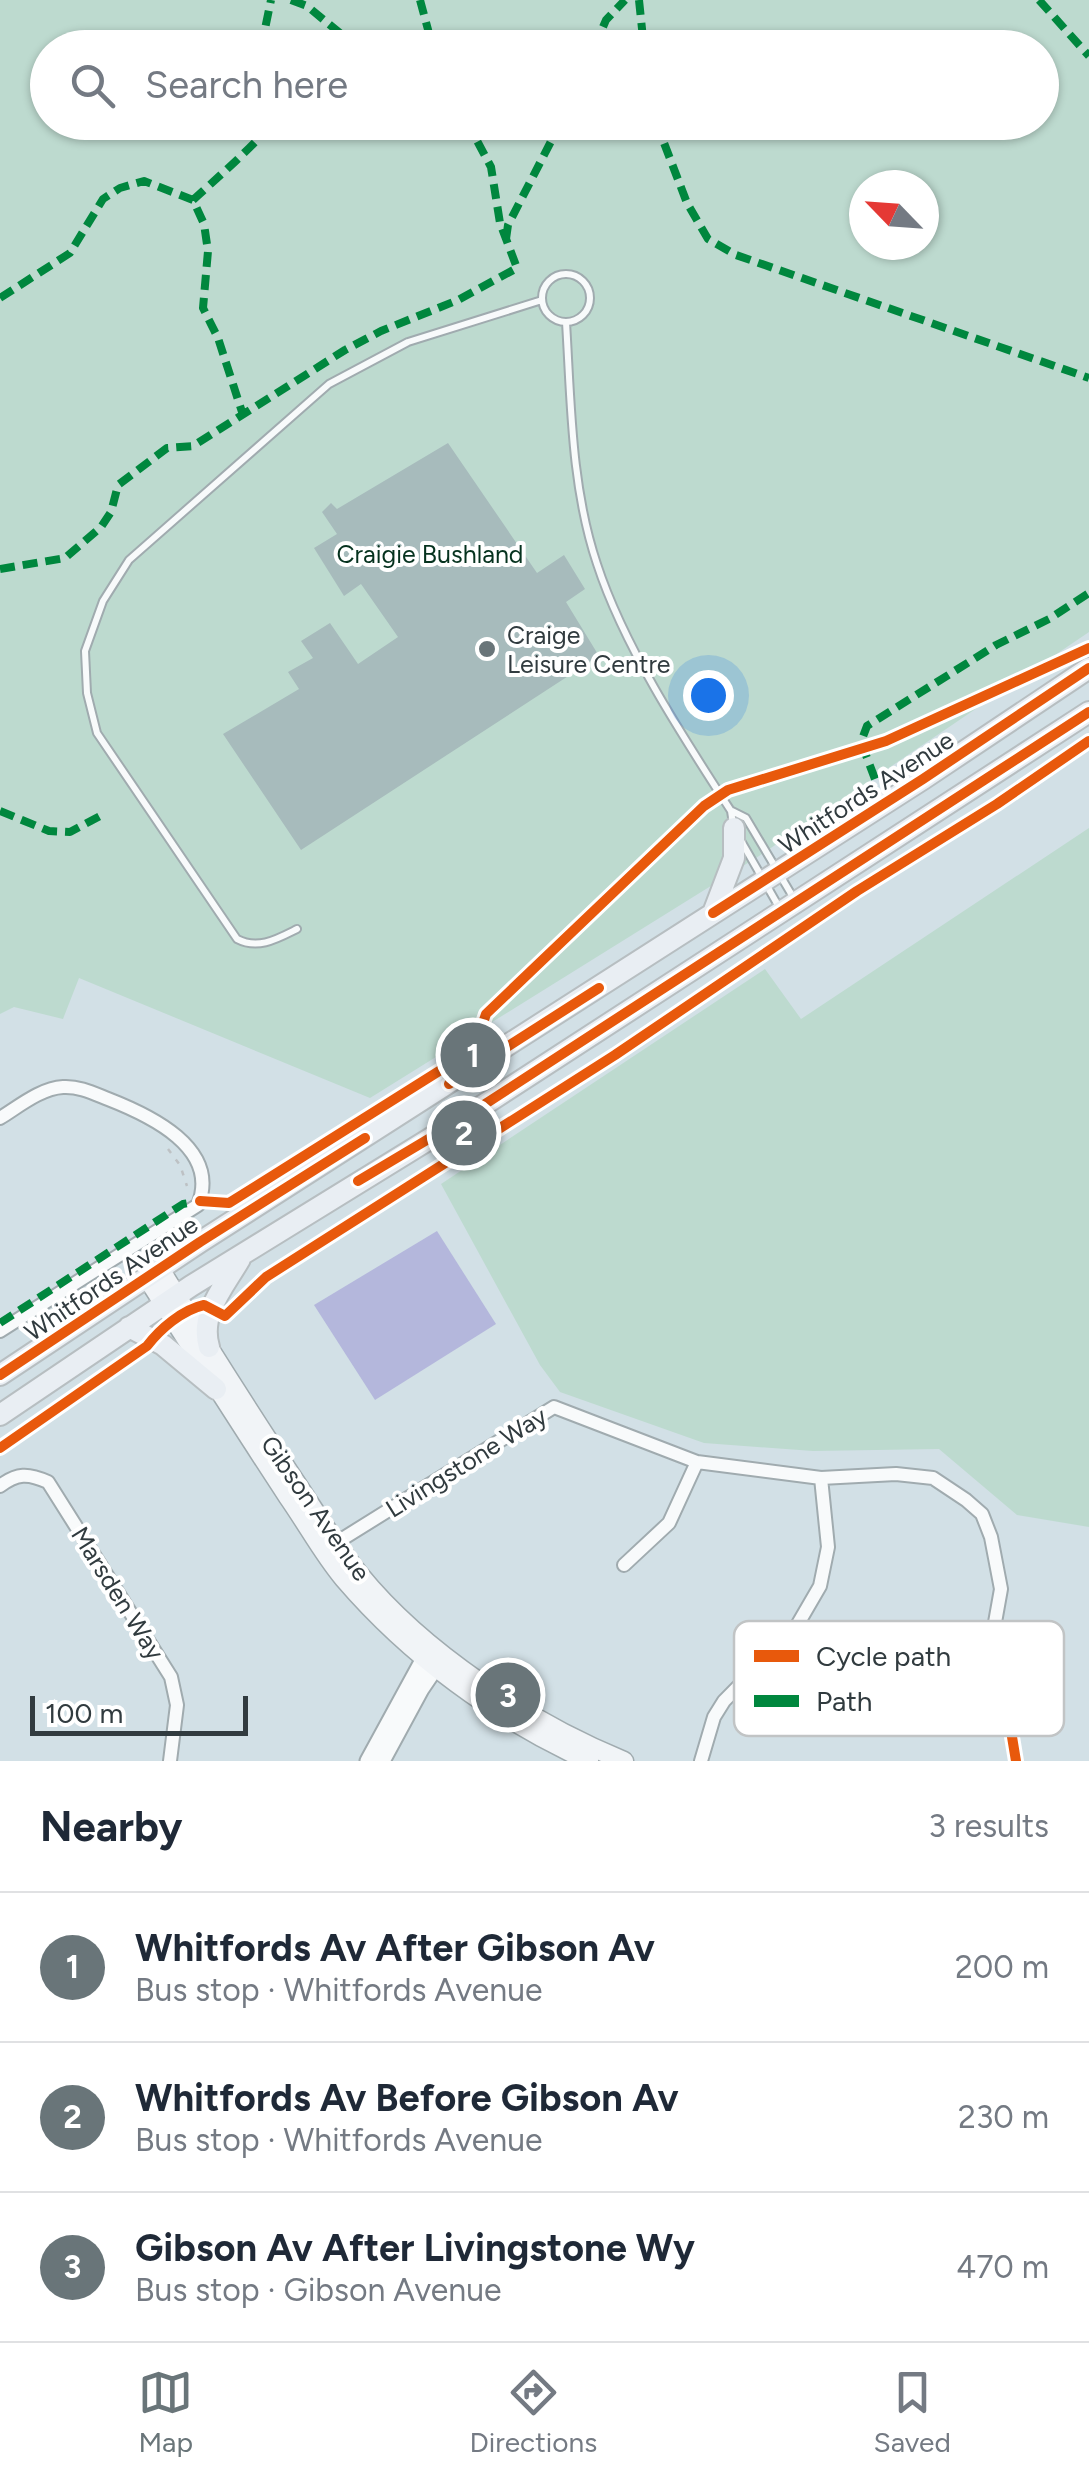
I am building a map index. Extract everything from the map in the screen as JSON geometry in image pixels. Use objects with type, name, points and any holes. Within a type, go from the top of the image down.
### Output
[{"type":"main road","name":"Whitfords Avenue","points":[[0,1375],[1087,673]]},
{"type":"main road","name":"Whitfords Avenue","points":[[0,1415],[170,1300],[462,1118],[1089,712]]},
{"type":"main road","points":[[713,913],[734,858],[732,820]]},
{"type":"main road","points":[[209,1347],[205,1333],[210,1309],[243,1253]]},
{"type":"main road","name":"Gibson Avenue","points":[[154,1273],[216,1389],[331,1546],[434,1656],[506,1716],[588,1761]]},
{"type":"main road","name":"Gibson Avenue","points":[[170,1300],[209,1347],[331,1546]]},
{"type":"main road","points":[[129,1327],[163,1345],[216,1389]]},
{"type":"main road","name":"Gibson Avenue","points":[[434,1656],[624,1761]]},
{"type":"street","points":[[0,1118],[51,1088],[80,1088],[142,1112],[180,1137],[196,1162],[203,1192],[198,1205],[0,1331]]},
{"type":"street","name":"Livingstone Way","points":[[331,1546],[554,1407],[697,1462],[820,1478],[896,1474],[934,1478],[982,1514],[992,1537],[1001,1590],[995,1621]]},
{"type":"street","points":[[624,1565],[669,1523],[697,1462]]},
{"type":"street","name":"Marsden Way","points":[[0,1486],[13,1476],[32,1474],[48,1482],[171,1676],[177,1705],[170,1761]]},
{"type":"street","points":[[800,1621],[820,1586],[828,1547],[820,1478]]},
{"type":"street","points":[[368,1761],[434,1656]]},
{"type":"street","points":[[382,1761],[434,1656]]},
{"type":"street","points":[[701,1761],[714,1716],[734,1690]]},
{"type":"lane","points":[[558,274],[579,277],[590,294],[585,314],[566,322],[550,316],[542,300],[549,280],[558,274]]},
{"type":"lane","points":[[297,929],[248,946],[237,939],[97,733],[86,693],[85,651],[104,601],[129,560],[330,384],[408,342],[542,300]]},
{"type":"lane","points":[[566,322],[579,486],[597,564],[643,666],[732,820],[788,906]]},
{"type":"lane","points":[[732,820],[746,818],[788,906]]},
{"type":"path","points":[[462,1152],[493,1132]]},
{"type":"path","points":[[162,1141],[180,1165],[188,1189]]},
{"type":"green space","name":"Craigie Bushland","points":[[0,0],[1089,0],[1089,632],[759,856],[370,1098],[79,978],[63,1019],[14,1007],[0,1014]]},
{"type":"green space","points":[[1089,828],[1089,1527],[1017,1515],[939,1449],[813,1451],[704,1443],[560,1392],[540,1365],[441,1184],[765,969],[801,1019]]},
{"type":"water","points":[[437,1231],[496,1324],[375,1400],[314,1305]]},
{"type":"building","name":"Craige Leisure Centre","points":[[448,443],[537,573],[564,555],[585,589],[566,602],[599,656],[301,850],[223,734],[299,689],[288,672],[313,658],[301,641],[330,623],[358,664],[398,637],[361,584],[344,596],[314,548],[337,534],[322,512],[331,503],[337,509]]},
{"type":"marked path","points":[[265,30],[271,0]]},
{"type":"marked path","points":[[291,0],[307,6],[336,30]]},
{"type":"marked path","points":[[420,0],[428,30]]},
{"type":"marked path","points":[[602,30],[625,0]]},
{"type":"marked path","points":[[639,0],[642,30]]},
{"type":"marked path","points":[[1039,0],[1089,56]]},
{"type":"marked path","points":[[193,200],[257,140]]},
{"type":"marked path","points":[[0,569],[65,558],[101,527],[111,512],[118,485],[167,448],[193,446],[345,350],[458,300],[517,268],[500,223],[491,167],[477,140]]},
{"type":"marked path","points":[[506,239],[508,225],[552,140]]},
{"type":"marked path","points":[[663,140],[687,203],[708,239],[736,255],[1089,378]]},
{"type":"marked path","points":[[0,298],[70,253],[103,199],[120,188],[144,181],[193,200],[204,224],[208,251],[203,308],[218,338],[243,415]]},
{"type":"marked path","points":[[875,779],[861,742],[867,726],[996,645],[1049,619],[1089,593]]},
{"type":"marked path","points":[[0,811],[49,831],[70,832],[100,816]]},
{"type":"marked path","points":[[0,1323],[183,1204],[200,1201]]},
{"type":"cycle path","points":[[200,1201],[229,1203],[463,1056],[478,1038],[486,1014],[704,806],[728,790],[886,741],[1089,648]]},
{"type":"cycle path","points":[[713,913],[1089,668]]},
{"type":"cycle path","points":[[358,1181],[462,1119],[1089,712]]},
{"type":"cycle path","points":[[0,1448],[147,1346],[180,1316],[204,1305],[225,1316],[266,1277],[615,1055],[857,891],[1089,741]]},
{"type":"cycle path","points":[[449,1084],[599,988]]},
{"type":"cycle path","points":[[0,1375],[365,1138]]},
{"type":"cycle path","points":[[1012,1736],[1016,1761]]},
{"type":"place","name":"Craige Leisure Centre","points":[[487,649]]},
{"type":"place","name":"Whitfords Av After Gibson Av","points":[[473,1055]]},
{"type":"place","name":"Whitfords Av Before Gibson Av","points":[[464,1133]]},
{"type":"place","name":"Gibson Av After Livingstone Wy","points":[[508,1695]]}]
